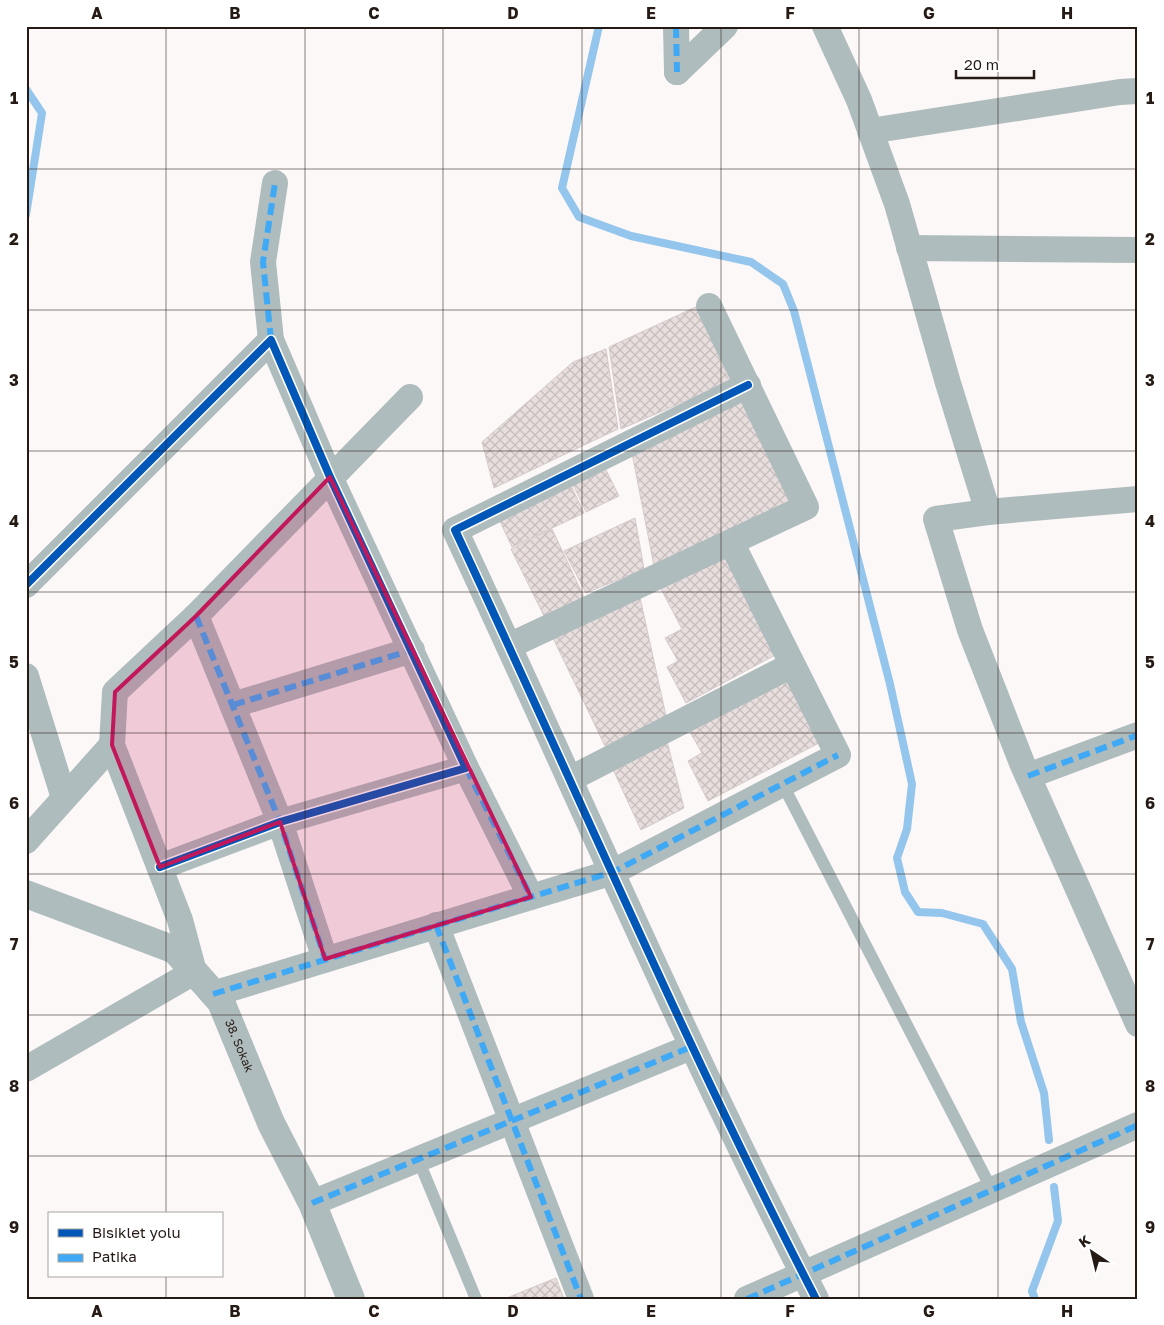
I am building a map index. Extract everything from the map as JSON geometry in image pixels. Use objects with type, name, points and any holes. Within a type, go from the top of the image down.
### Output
[{"type":"street","points":[[676,26],[677,72],[725,26]]},
{"type":"street","points":[[825,26],[870,131],[896,204],[988,512]]},
{"type":"street","points":[[870,131],[1120,92],[1138,91]]},
{"type":"street","points":[[275,183],[263,262],[271,340],[330,477],[466,768],[530,897]]},
{"type":"street","points":[[909,248],[1138,250]]},
{"type":"street","points":[[509,646],[806,507],[709,306]]},
{"type":"street","points":[[26,585],[271,340]]},
{"type":"street","points":[[748,385],[454,530],[613,872],[691,1047],[816,1299]]},
{"type":"street","points":[[26,1070],[71,1041],[194,972],[180,920],[112,745],[115,692],[196,616],[410,397]]},
{"type":"street","points":[[1138,499],[988,512],[936,519],[970,630],[1028,776],[1138,1024]]},
{"type":"street","points":[[213,994],[613,872],[838,755],[731,542]]},
{"type":"street","points":[[196,616],[280,822],[325,959]]},
{"type":"street","points":[[233,705],[412,650]]},
{"type":"street","points":[[570,779],[792,665]]},
{"type":"street","points":[[26,676],[64,798]]},
{"type":"street","points":[[1028,776],[1138,735]]},
{"type":"street","points":[[26,841],[112,745]]},
{"type":"street","points":[[160,867],[280,822],[466,768]]},
{"type":"street","name":"38. Sokak","points":[[26,894],[175,950],[221,1002],[271,1123],[312,1203],[351,1299]]},
{"type":"street","points":[[436,925],[581,1299]]},
{"type":"street","points":[[312,1203],[691,1047]]},
{"type":"street","points":[[747,1299],[1138,1125]]},
{"type":"lane","points":[[782,783],[992,1190]]},
{"type":"lane","points":[[418,1159],[476,1299]]},
{"type":"highlighted area","points":[[330,477],[531,897],[325,959],[280,822],[160,867],[112,745],[115,692],[196,616]]},
{"type":"building","points":[[698,306],[730,382],[621,429],[609,347]]},
{"type":"building","points":[[606,349],[618,429],[494,488],[482,442],[573,362]]},
{"type":"building","points":[[742,397],[790,504],[654,566],[631,448]]},
{"type":"building","points":[[603,464],[619,496],[586,512],[571,480]]},
{"type":"building","points":[[568,479],[584,513],[512,547],[496,513]]},
{"type":"building","points":[[635,518],[644,569],[586,593],[564,551]]},
{"type":"building","points":[[552,529],[584,597],[544,616],[511,549]]},
{"type":"building","points":[[726,552],[779,653],[686,703],[667,667],[678,661],[665,638],[682,629],[660,587]]},
{"type":"building","points":[[639,593],[666,716],[605,746],[551,634]]},
{"type":"building","points":[[783,674],[819,743],[708,801],[688,761],[702,753],[686,725]]},
{"type":"building","points":[[666,737],[684,808],[641,830],[610,763]]},
{"type":"building","points":[[556,1278],[564,1299],[504,1299]]},
{"type":"waterway","points":[[599,26],[562,188],[579,217],[631,236],[751,262],[783,284],[794,311],[890,684],[912,784],[907,829],[897,858],[905,892],[918,912],[942,913],[983,924],[1012,969],[1021,1022],[1044,1093],[1049,1140]]},
{"type":"waterway","points":[[26,89],[42,113],[26,215]]},
{"type":"waterway","points":[[1035,1299],[1032,1291],[1058,1221],[1054,1187]]},
{"type":"marked path","points":[[676,26],[677,72]]},
{"type":"marked path","points":[[271,340],[263,262],[275,183]]},
{"type":"marked path","points":[[196,616],[280,822],[325,959]]},
{"type":"marked path","points":[[233,705],[412,650]]},
{"type":"marked path","points":[[1028,776],[1138,735]]},
{"type":"marked path","points":[[213,994],[613,872],[838,755]]},
{"type":"marked path","points":[[466,768],[531,897]]},
{"type":"marked path","points":[[436,925],[581,1299]]},
{"type":"marked path","points":[[312,1203],[691,1047]]},
{"type":"marked path","points":[[747,1299],[1138,1125]]},
{"type":"cycle path","points":[[26,585],[271,340],[330,477],[466,768],[280,822],[160,867]]},
{"type":"cycle path","points":[[748,385],[455,530],[676,1012],[816,1299]]}]
